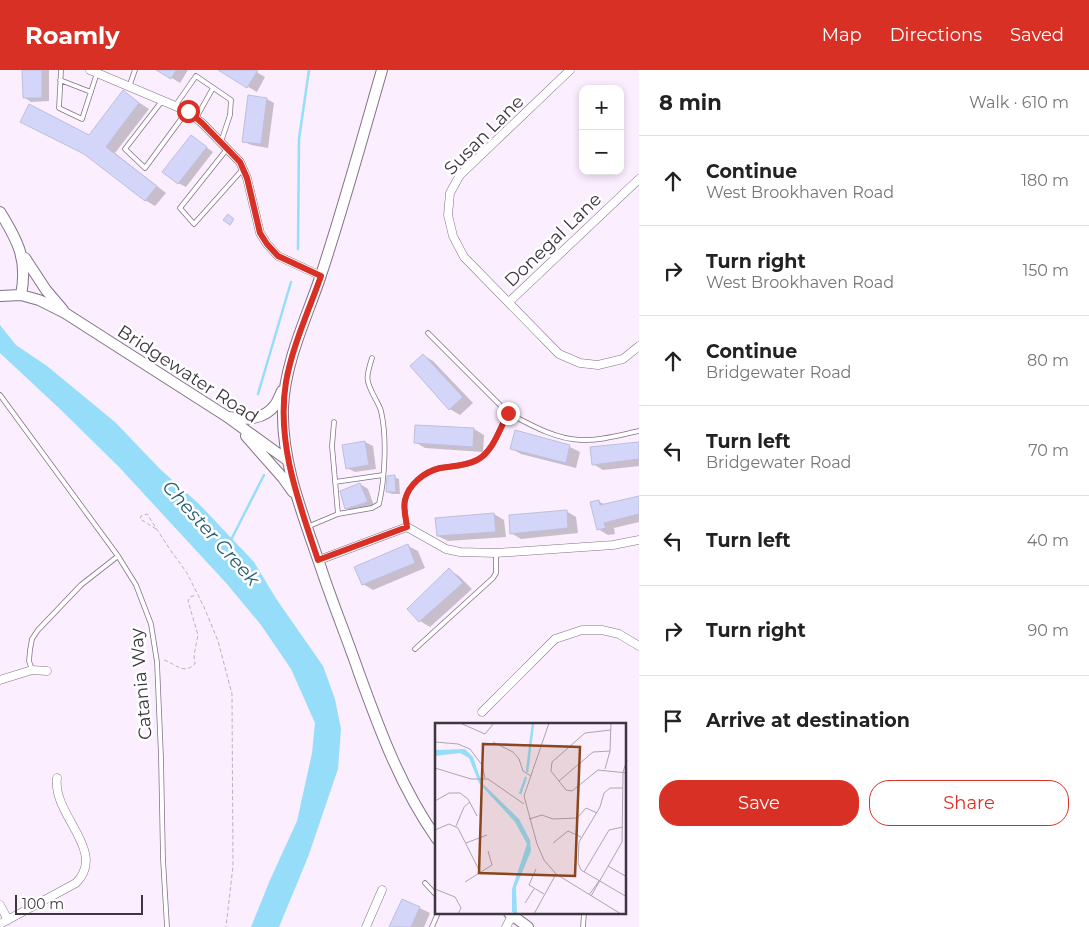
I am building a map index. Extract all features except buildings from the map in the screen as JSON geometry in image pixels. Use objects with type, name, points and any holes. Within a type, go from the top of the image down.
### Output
[{"type":"street","points":[[226,416],[238,419],[253,419],[275,406],[286,380],[321,276],[382,70]]},
{"type":"street","name":"Susan Lane","points":[[570,70],[460,175],[450,193],[448,215],[453,236],[464,257],[559,354],[580,363],[598,365],[623,360],[639,346]]},
{"type":"street","points":[[93,72],[108,73],[129,87],[188,111],[196,118],[240,162],[247,178],[260,233],[267,244],[278,256],[321,276]]},
{"type":"street","name":"Donegal Lane","points":[[509,302],[639,179]]},
{"type":"street","points":[[0,212],[20,250],[46,290],[65,313]]},
{"type":"street","points":[[20,250],[24,274],[21,296]]},
{"type":"street","name":"Bridgewater Road","points":[[0,296],[21,296],[39,300],[65,313],[226,416],[288,460]]},
{"type":"street","points":[[286,380],[283,406],[288,460],[298,500],[377,725],[406,788],[435,837]]},
{"type":"street","points":[[226,416],[263,454],[298,500]]},
{"type":"street","points":[[318,560],[407,527],[446,549],[460,552],[496,553],[613,546],[639,540]]},
{"type":"street","points":[[482,712],[555,639],[582,630],[602,630],[620,634],[639,646]]},
{"type":"street","points":[[0,680],[32,670],[47,671]]},
{"type":"street","points":[[0,924],[76,883],[84,875],[87,864],[86,854],[59,800],[56,787],[57,778]]},
{"type":"street","points":[[366,927],[382,890]]},
{"type":"street","points":[[0,905],[8,920]]},
{"type":"street","points":[[506,927],[510,915],[528,927]]},
{"type":"lane","points":[[61,70],[58,108],[82,119],[91,92],[93,72]]},
{"type":"lane","points":[[129,87],[135,70]]},
{"type":"lane","points":[[175,106],[196,76],[231,100],[230,115],[221,142]]},
{"type":"lane","points":[[60,80],[91,92]]},
{"type":"lane","points":[[196,118],[213,88]]},
{"type":"lane","points":[[162,100],[125,150],[145,168],[188,111]]},
{"type":"lane","points":[[227,149],[180,208],[194,224],[243,169]]},
{"type":"lane","points":[[428,333],[508,413],[543,432],[580,440],[639,431]]},
{"type":"lane","points":[[307,526],[338,514],[372,508],[379,504],[384,455],[381,410],[366,382],[372,358]]},
{"type":"lane","name":"Catania Way","points":[[0,395],[118,556],[136,584],[151,624],[156,658],[167,927]]},
{"type":"lane","points":[[407,527],[405,501],[408,493],[419,478],[438,469],[465,465],[486,454],[508,413]]},
{"type":"lane","points":[[334,422],[332,446],[338,514]]},
{"type":"lane","points":[[335,482],[383,475]]},
{"type":"lane","points":[[415,649],[493,578],[496,573],[496,553]]},
{"type":"lane","points":[[32,670],[29,661],[30,650],[32,639],[38,630],[82,585],[118,556]]},
{"type":"lane","points":[[425,884],[435,895]]},
{"type":"lane","points":[[432,927],[438,914]]},
{"type":"lane","points":[[583,927],[584,914]]},
{"type":"path","points":[[156,529],[144,523],[140,519],[141,516],[147,514],[187,573],[218,641],[232,694],[233,866],[226,927]]},
{"type":"path","points":[[156,658],[168,661],[180,669],[190,668],[195,664],[194,654],[198,635],[188,601],[190,597],[197,594]]},
{"type":"water","name":"Chester Creek","points":[[0,325],[16,345],[47,366],[115,422],[160,469],[199,504],[254,562],[277,600],[323,666],[335,699],[341,729],[338,769],[308,857],[279,927],[251,927],[297,821],[312,753],[315,723],[291,669],[261,625],[227,584],[119,467],[0,353]]},
{"type":"waterway","points":[[298,249],[299,139],[309,70]]},
{"type":"waterway","points":[[258,394],[291,282]]},
{"type":"waterway","name":"Chester Creek","points":[[231,540],[264,475]]},
{"type":"route","points":[[188,111],[240,162],[247,178],[260,233],[267,244],[278,256],[321,276],[286,380],[283,406],[288,460],[298,500],[318,560],[407,527],[405,501],[412,486],[419,478],[427,472],[465,465],[486,454],[508,413]]}]
